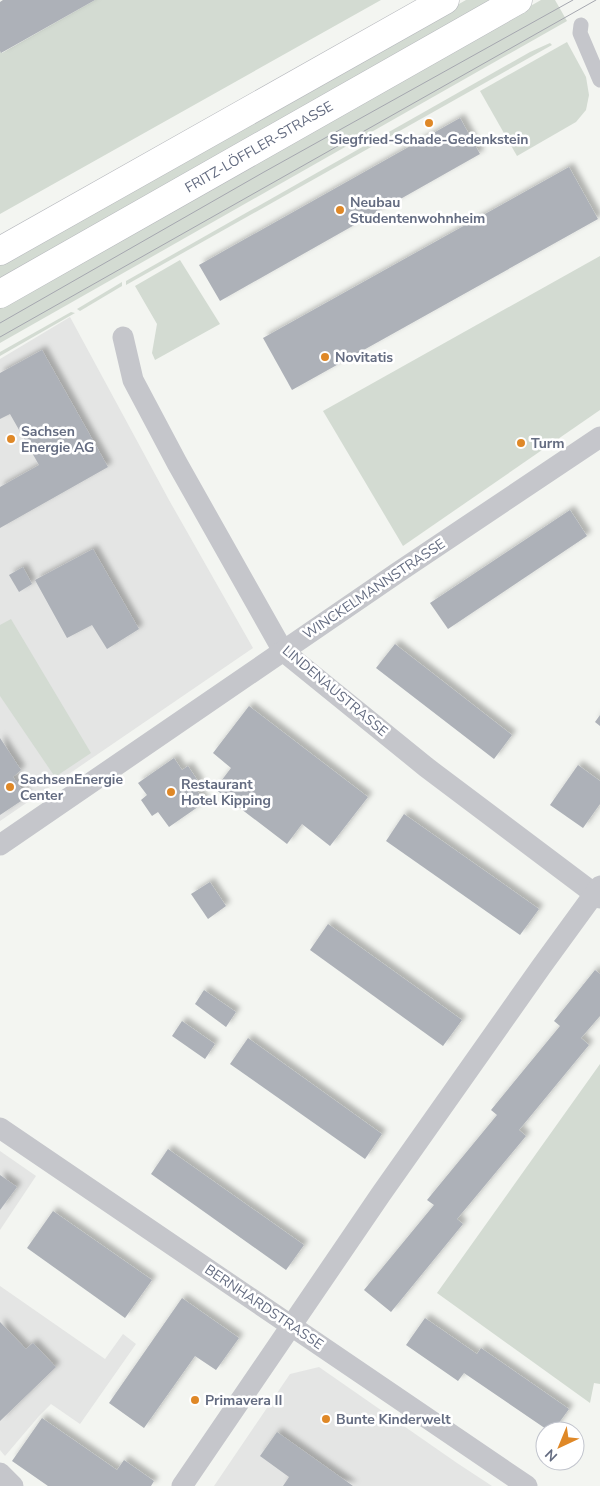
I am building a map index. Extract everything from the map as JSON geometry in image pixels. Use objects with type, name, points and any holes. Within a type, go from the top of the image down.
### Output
[{"type":"main road","points":[[10,246],[445,0]]},
{"type":"main road","name":"FRITZ-LÖFFLER-STRASSE","points":[[0,294],[518,0]]},
{"type":"street","points":[[581,25],[580,33],[600,80]]},
{"type":"street","name":"LINDENAUSTRASSE","points":[[123,337],[133,380],[177,463],[283,651],[426,767],[598,893]]},
{"type":"street","name":"WINCKELMANNSTRASSE","points":[[0,844],[600,437]]},
{"type":"street","points":[[182,1486],[290,1326],[541,967],[598,893]]},
{"type":"street","name":"BERNHARDSTRASSE","points":[[0,1128],[527,1486]]},
{"type":"street","points":[[0,1473],[13,1486]]},
{"type":"shaded area","points":[[95,0],[381,0],[0,214],[0,51],[2,53]]},
{"type":"shaded area","points":[[466,0],[497,0],[0,281],[0,265],[89,211]]},
{"type":"shaded area","points":[[541,0],[555,0],[567,21],[0,343],[0,307]]},
{"type":"shaded area","points":[[567,42],[586,77],[589,95],[586,110],[576,122],[517,156],[480,91]]},
{"type":"shaded area","points":[[550,43],[552,45],[126,285],[126,281],[530,52]]},
{"type":"shaded area","points":[[600,256],[600,410],[403,546],[323,411]]},
{"type":"shaded area","points":[[180,260],[220,324],[155,360],[152,353],[157,324],[135,286]]},
{"type":"shaded area","points":[[122,282],[122,286],[80,311],[77,309]]},
{"type":"shaded area","points":[[71,312],[75,313],[0,356],[0,352]]},
{"type":"shaded area","points":[[70,317],[169,500],[253,648],[0,821],[0,359]]},
{"type":"shaded area","points":[[11,619],[91,753],[55,777],[0,696],[0,625]]},
{"type":"shaded area","points":[[600,1064],[600,1384],[594,1383],[590,1403],[437,1293]]},
{"type":"shaded area","points":[[0,1151],[36,1176],[0,1230]]},
{"type":"shaded area","points":[[0,1286],[105,1359],[123,1334],[136,1344],[80,1424],[51,1404],[5,1456],[0,1450]]},
{"type":"shaded area","name":"Bunte Kinderwelt","points":[[319,1367],[492,1486],[214,1486],[290,1374]]},
{"type":"building","points":[[3,0],[95,0],[1,53],[0,2]]},
{"type":"building","name":"Neubau Studentenwohnheim","points":[[460,118],[480,154],[220,301],[199,265]]},
{"type":"building","points":[[569,167],[598,219],[292,390],[263,338]]},
{"type":"building","points":[[42,350],[108,467],[0,528],[0,487],[39,465],[10,414],[0,419],[0,373]]},
{"type":"building","points":[[570,510],[587,536],[448,629],[430,603]]},
{"type":"building","points":[[93,549],[139,629],[107,649],[92,625],[67,638],[35,580]]},
{"type":"building","points":[[23,567],[32,584],[19,592],[9,575]]},
{"type":"building","points":[[395,644],[512,735],[494,759],[376,668]]},
{"type":"building","points":[[249,706],[368,797],[330,846],[302,824],[287,844],[215,789],[231,768],[213,753]]},
{"type":"building","points":[[600,715],[600,726],[595,722]]},
{"type":"building","name":"SachsenEnergie Center","points":[[0,738],[21,770],[13,777],[27,797],[0,815]]},
{"type":"building","name":"Restaurant Hotel Kipping","points":[[174,758],[182,770],[188,766],[200,784],[195,788],[205,802],[169,827],[158,812],[152,816],[141,800],[147,795],[138,783]]},
{"type":"building","points":[[578,765],[600,781],[600,804],[583,828],[550,805]]},
{"type":"building","points":[[404,814],[539,909],[520,935],[386,841]]},
{"type":"building","points":[[210,882],[226,906],[208,919],[191,894]]},
{"type":"building","points":[[328,924],[462,1020],[443,1046],[310,950]]},
{"type":"building","points":[[595,970],[600,974],[600,1016],[581,1038],[589,1045],[519,1130],[526,1136],[457,1219],[463,1224],[391,1312],[364,1290],[434,1205],[427,1200],[497,1115],[491,1110],[560,1026],[554,1021]]},
{"type":"building","points":[[204,990],[236,1012],[226,1027],[195,1004]]},
{"type":"building","points":[[182,1021],[215,1044],[205,1059],[172,1036]]},
{"type":"building","points":[[248,1038],[382,1134],[365,1159],[230,1064]]},
{"type":"building","points":[[168,1149],[304,1245],[286,1270],[151,1174]]},
{"type":"building","points":[[0,1175],[17,1187],[0,1210]]},
{"type":"building","points":[[53,1211],[152,1280],[125,1318],[27,1248]]},
{"type":"building","points":[[182,1298],[239,1338],[216,1370],[195,1356],[144,1428],[109,1403]]},
{"type":"building","points":[[425,1318],[477,1354],[481,1348],[569,1409],[560,1421],[535,1421],[464,1373],[458,1381],[406,1345]]},
{"type":"building","points":[[0,1322],[26,1349],[33,1343],[56,1367],[0,1421]]},
{"type":"building","points":[[42,1418],[117,1470],[124,1460],[154,1481],[151,1486],[48,1486],[12,1461]]},
{"type":"building","points":[[277,1432],[353,1486],[283,1486],[289,1477],[260,1456]]},
{"type":"tram line","points":[[0,323],[264,172],[573,0]]},
{"type":"tram line","points":[[0,337],[596,0]]},
{"type":"place","name":"Siegfried-Schade-Gedenkstein","points":[[429,123]]},
{"type":"place","name":"Neubau Studentenwohnheim","points":[[340,210]]},
{"type":"place","name":"Novitatis","points":[[325,357]]},
{"type":"place","name":"Sachsen Energie AG","points":[[11,439]]},
{"type":"place","name":"Turm","points":[[521,443]]},
{"type":"place","name":"SachsenEnergie Center","points":[[10,787]]},
{"type":"place","name":"Restaurant Hotel Kipping","points":[[171,792]]},
{"type":"place","name":"Primavera II","points":[[195,1400]]},
{"type":"place","name":"Bunte Kinderwelt","points":[[326,1419]]}]
